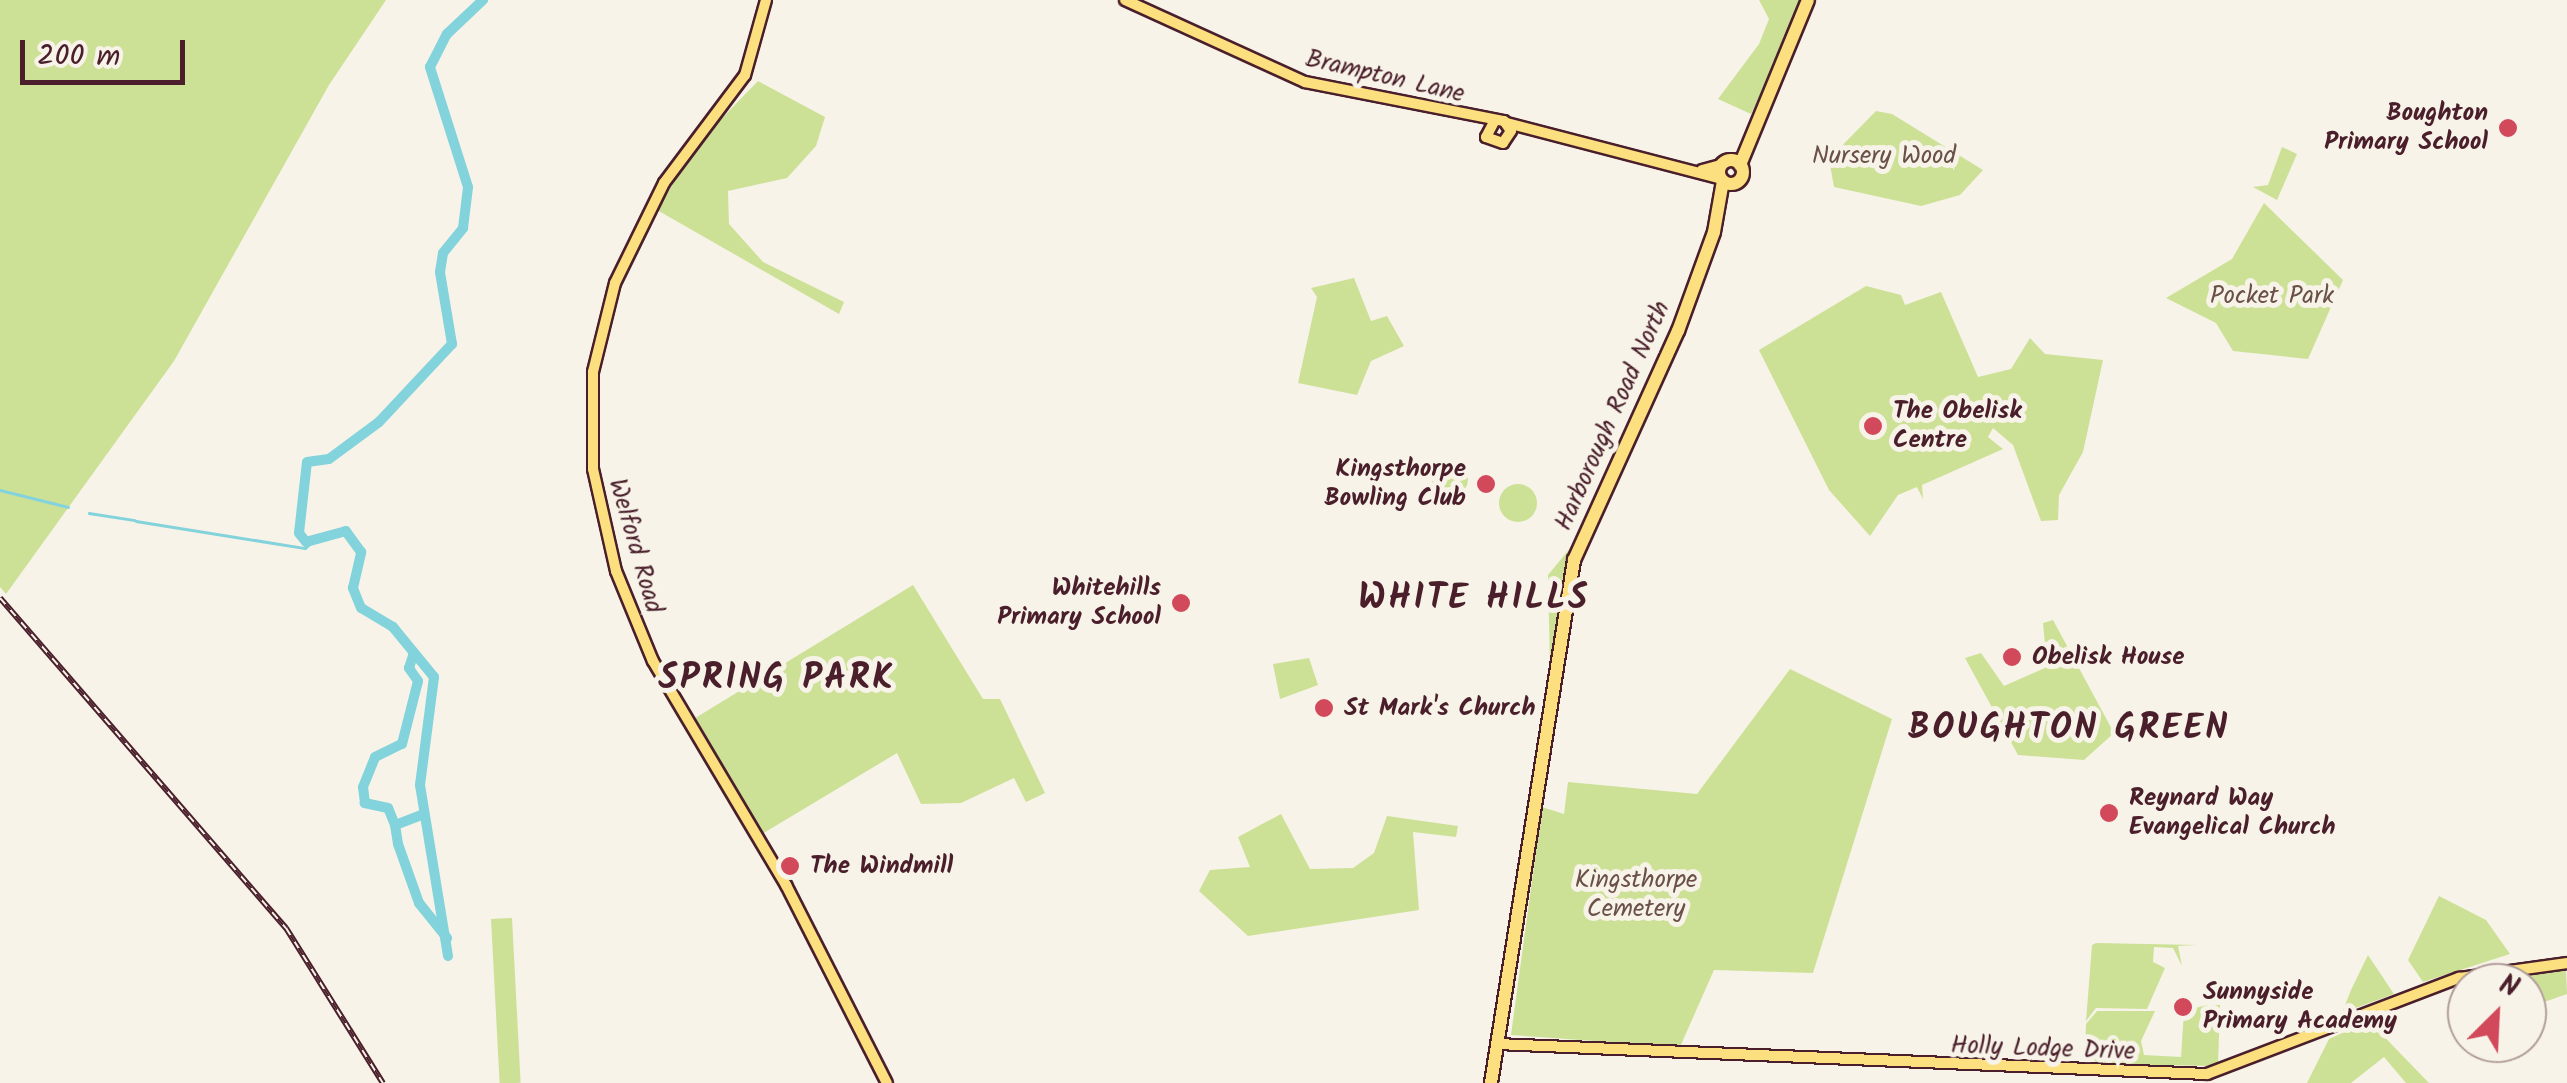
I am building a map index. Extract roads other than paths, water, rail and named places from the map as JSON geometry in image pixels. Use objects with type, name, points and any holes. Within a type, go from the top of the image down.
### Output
[{"type":"highway","points":[[1725,174],[1740,165],[1754,122],[1808,0]]},
{"type":"highway","name":"Harborough Road North","points":[[1491,1083],[1534,798],[1579,545],[1647,406],[1714,232],[1725,174],[1754,122]]},
{"type":"main road","name":"Welford Road","points":[[766,0],[745,74],[670,173],[614,283],[593,372],[592,468],[616,571],[652,661],[786,885],[887,1083]]},
{"type":"main road","name":"Brampton Lane","points":[[1126,0],[1305,82],[1500,121],[1725,174]]},
{"type":"main road","name":"Brampton Lane","points":[[1472,118],[1496,144],[1535,130]]},
{"type":"main road","name":"Brampton Lane","points":[[1486,137],[1500,121]]},
{"type":"main road","points":[[1500,121],[1509,138]]},
{"type":"main road","name":"Holly Lodge Drive","points":[[1498,1044],[2208,1074],[2459,978],[2567,963]]},
{"type":"waterway","points":[[448,956],[420,785],[434,677],[393,627],[361,608],[353,588],[361,552],[346,531],[306,542],[299,533],[307,462],[329,459],[379,422],[452,344],[440,272],[443,253],[463,228],[468,187],[430,67],[447,34],[483,0]]},
{"type":"waterway","points":[[0,490],[68,507]]},
{"type":"waterway","points":[[89,513],[134,520]]},
{"type":"waterway","points":[[136,521],[305,548],[313,541]]},
{"type":"waterway","points":[[395,825],[388,808],[365,803],[363,787],[375,757],[402,744],[418,681],[409,668],[414,653]]},
{"type":"waterway","points":[[424,814],[395,825],[398,844],[419,903],[447,938]]},
{"type":"railway","points":[[0,598],[286,928],[383,1083]]},
{"type":"place","name":"Boughton Primary School","points":[[2508,128]]},
{"type":"place","name":"The Obelisk Centre","points":[[1873,426]]},
{"type":"place","name":"Kingsthorpe Bowling Club","points":[[1486,484]]},
{"type":"place","name":"Whitehills Primary School","points":[[1181,603]]},
{"type":"place","name":"Obelisk House","points":[[2012,657]]},
{"type":"place","name":"St Mark's Church","points":[[1324,708]]},
{"type":"place","name":"Reynard Way Evangelical Church","points":[[2109,813]]},
{"type":"place","name":"The Windmill","points":[[790,866]]},
{"type":"place","name":"Sunnyside Primary Academy","points":[[2183,1007]]},
{"type":"district","name":"WHITE HILLS","points":[[1474,599]]},
{"type":"district","name":"SPRING PARK","points":[[777,679]]},
{"type":"district","name":"BOUGHTON GREEN","points":[[2069,729]]},
{"type":"park label","name":"Nursery Wood","points":[[1884,156]]},
{"type":"park label","name":"Pocket Park","points":[[2272,296]]},
{"type":"park label","name":"Kingsthorpe Cemetery","points":[[1636,896]]}]
